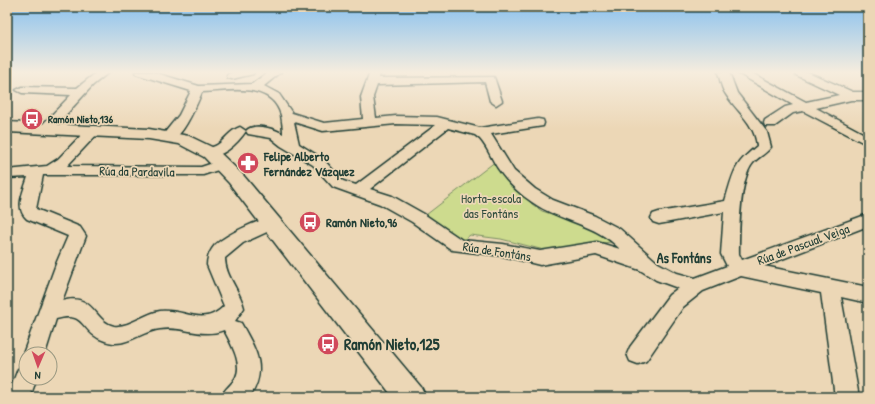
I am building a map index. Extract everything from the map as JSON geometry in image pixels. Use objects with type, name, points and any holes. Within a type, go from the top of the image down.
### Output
[{"type":"main road","points":[[7,127],[94,130],[169,136],[196,145],[216,159],[272,223],[411,397]]},
{"type":"street","points":[[47,91],[81,92]]},
{"type":"street","points":[[169,136],[185,116],[197,91]]},
{"type":"street","points":[[265,91],[278,99],[287,115],[292,146]]},
{"type":"street","points":[[369,91],[367,97],[370,122]]},
{"type":"street","points":[[493,91],[496,101]]},
{"type":"street","points":[[730,91],[759,129],[764,139],[764,147],[747,162],[742,169],[732,205],[730,254],[738,268]]},
{"type":"street","points":[[775,91],[868,141]]},
{"type":"street","points":[[840,91],[851,96]]},
{"type":"street","points":[[46,128],[81,92]]},
{"type":"street","points":[[770,123],[789,110],[803,106],[851,96],[868,96]]},
{"type":"street","points":[[287,115],[322,127],[370,122],[416,120],[446,123],[480,132],[514,121],[538,123]]},
{"type":"street","points":[[358,191],[446,123]]},
{"type":"street","points":[[37,346],[77,236],[74,231],[33,215],[28,211],[28,206],[44,170],[63,162],[94,130]]},
{"type":"street","name":"Rúa de Fontáns","points":[[246,131],[268,132],[278,136],[283,144],[292,146],[318,162],[338,184],[386,200],[418,218],[458,246],[503,250],[540,258],[598,248],[648,266],[682,283],[696,286]]},
{"type":"street","name":"Rúa da Pardavila","points":[[7,174],[44,170],[203,171],[216,159],[222,148],[246,131]]},
{"type":"street","name":"Rúa de Fontáns","points":[[480,132],[495,149],[509,173],[531,194],[545,202],[591,220],[610,230],[648,266]]},
{"type":"street","points":[[659,218],[732,205]]},
{"type":"street","name":"Rúa de Pascual Veiga","points":[[738,268],[868,220]]},
{"type":"street","points":[[48,313],[69,307],[83,310],[96,327],[112,334],[129,332],[160,320],[199,325],[216,324],[225,318],[234,308],[233,301],[216,264],[216,257],[220,250],[230,242],[272,223]]},
{"type":"street","points":[[638,354],[676,301],[696,286],[738,268],[868,295]]},
{"type":"street","points":[[830,287],[846,397]]},
{"type":"street","points":[[233,397],[241,390],[246,380],[250,365],[234,329]]},
{"type":"street","points":[[18,397],[22,386]]},
{"type":"green space","name":"Horta-escola das Fontáns","points":[[496,161],[501,170],[532,204],[542,211],[596,228],[611,242],[544,250],[501,239],[470,235],[461,242],[422,218]]},
{"type":"place","name":"Ramón Nieto,136","points":[[32,119]]},
{"type":"place","name":"Felipe Alberto Fernández Vázquez","points":[[248,163]]},
{"type":"place","name":"Ramón Nieto,96","points":[[310,222]]},
{"type":"place","name":"Ramón Nieto,125","points":[[328,344]]},
{"type":"district","name":"As Fontáns","points":[[684,258]]}]
